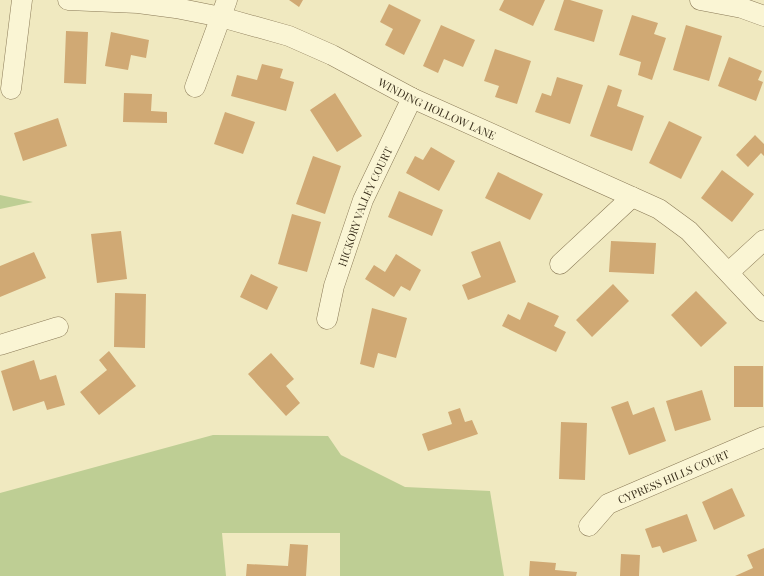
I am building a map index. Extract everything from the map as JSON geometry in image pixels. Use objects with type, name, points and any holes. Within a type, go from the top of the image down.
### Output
[{"type":"street","points":[[11,89],[22,0]]},
{"type":"street","name":"WINDING HOLLOW LANE","points":[[68,0],[224,8],[332,55],[412,98],[660,209],[689,231],[764,311]]},
{"type":"street","points":[[700,0],[742,8],[764,16]]},
{"type":"street","points":[[195,87],[224,8]]},
{"type":"street","name":"HICKORY VALLEY COURT","points":[[327,318],[334,286],[362,200],[412,98]]},
{"type":"street","points":[[560,264],[632,197]]},
{"type":"street","points":[[729,272],[764,240]]},
{"type":"street","points":[[0,345],[58,327]]},
{"type":"street","name":"CYPRESS HILLS COURT","points":[[589,526],[608,504],[764,437]]},
{"type":"green space","points":[[0,195],[33,202],[0,209]]},
{"type":"green space","points":[[213,435],[328,436],[341,455],[405,487],[490,491],[504,576],[340,576],[340,533],[222,533],[226,576],[0,576],[0,493]]},
{"type":"building","points":[[289,0],[303,0],[299,7]]},
{"type":"building","points":[[504,0],[545,0],[533,26],[499,10]]},
{"type":"building","points":[[564,0],[570,0],[603,10],[594,42],[554,30]]},
{"type":"building","points":[[389,4],[421,20],[404,55],[385,45],[393,29],[380,22]]},
{"type":"building","points":[[632,15],[658,23],[654,34],[666,38],[652,80],[638,75],[641,62],[619,55]]},
{"type":"building","points":[[441,25],[475,40],[463,67],[444,59],[438,73],[423,66]]},
{"type":"building","points":[[686,25],[722,36],[709,81],[673,70]]},
{"type":"building","points":[[66,31],[88,32],[86,84],[64,83]]},
{"type":"building","points":[[111,32],[149,40],[146,58],[131,55],[128,70],[105,66]]},
{"type":"building","points":[[495,49],[531,61],[517,104],[495,97],[499,86],[484,81]]},
{"type":"building","points":[[729,57],[762,71],[758,80],[763,82],[756,101],[718,86]]},
{"type":"building","points":[[262,64],[283,69],[280,78],[294,82],[286,111],[231,96],[237,75],[257,80]]},
{"type":"building","points":[[557,77],[583,85],[570,124],[535,112],[542,93],[551,96]]},
{"type":"building","points":[[608,85],[622,90],[617,106],[644,116],[632,151],[590,136]]},
{"type":"building","points":[[124,93],[152,94],[151,111],[167,112],[167,123],[123,122]]},
{"type":"building","points":[[335,93],[362,136],[337,152],[310,110]]},
{"type":"building","points":[[225,112],[255,122],[243,154],[214,144]]},
{"type":"building","points":[[58,118],[67,146],[23,161],[14,133]]},
{"type":"building","points":[[669,121],[702,137],[681,179],[649,163]]},
{"type":"building","points":[[755,135],[764,144],[764,156],[761,153],[748,167],[736,155]]},
{"type":"building","points":[[431,147],[455,161],[439,191],[406,173],[415,156],[423,160]]},
{"type":"building","points":[[313,156],[341,166],[325,214],[296,204]]},
{"type":"building","points":[[722,170],[754,194],[732,222],[701,198]]},
{"type":"building","points":[[498,172],[543,194],[530,220],[485,198]]},
{"type":"building","points":[[399,191],[443,210],[432,236],[388,217]]},
{"type":"building","points":[[292,214],[321,222],[307,272],[278,264]]},
{"type":"building","points":[[121,231],[127,279],[97,283],[91,234]]},
{"type":"building","points":[[500,241],[516,282],[468,300],[462,285],[481,277],[471,252]]},
{"type":"building","points":[[611,241],[656,243],[654,274],[609,272]]},
{"type":"building","points":[[34,252],[46,278],[0,297],[0,266]]},
{"type":"building","points":[[396,254],[421,270],[410,291],[401,286],[394,297],[365,279],[374,265],[385,272]]},
{"type":"building","points":[[251,274],[278,287],[267,310],[240,297]]},
{"type":"building","points":[[613,284],[629,301],[592,337],[576,320]]},
{"type":"building","points":[[696,291],[727,323],[701,347],[671,315]]},
{"type":"building","points":[[115,293],[146,294],[145,348],[114,347]]},
{"type":"building","points":[[528,302],[559,316],[554,326],[566,332],[556,352],[502,326],[508,314],[520,320]]},
{"type":"building","points":[[372,308],[407,318],[396,358],[378,353],[374,368],[360,364]]},
{"type":"building","points":[[109,351],[136,386],[99,415],[80,392],[107,370],[99,360]]},
{"type":"building","points":[[271,353],[294,379],[286,386],[300,403],[286,416],[248,374]]},
{"type":"building","points":[[34,360],[40,380],[56,375],[65,405],[47,410],[44,401],[13,411],[1,371]]},
{"type":"building","points":[[734,366],[763,366],[763,407],[734,407]]},
{"type":"building","points":[[702,390],[711,420],[675,431],[666,401]]},
{"type":"building","points":[[628,401],[633,415],[654,407],[666,441],[629,455],[611,407]]},
{"type":"building","points":[[460,408],[465,422],[472,420],[478,434],[428,451],[422,434],[452,424],[448,412]]},
{"type":"building","points":[[561,422],[587,423],[585,480],[559,479]]},
{"type":"building","points":[[732,488],[745,516],[714,530],[702,502]]},
{"type":"building","points":[[687,514],[697,541],[663,553],[660,546],[652,548],[645,529]]},
{"type":"building","points":[[290,544],[308,545],[306,576],[246,576],[247,564],[288,566]]},
{"type":"building","points":[[764,548],[764,576],[735,576],[753,568],[747,555]]},
{"type":"building","points":[[621,554],[640,555],[639,576],[620,576]]},
{"type":"building","points":[[530,561],[556,563],[555,570],[577,572],[576,576],[529,576]]}]
